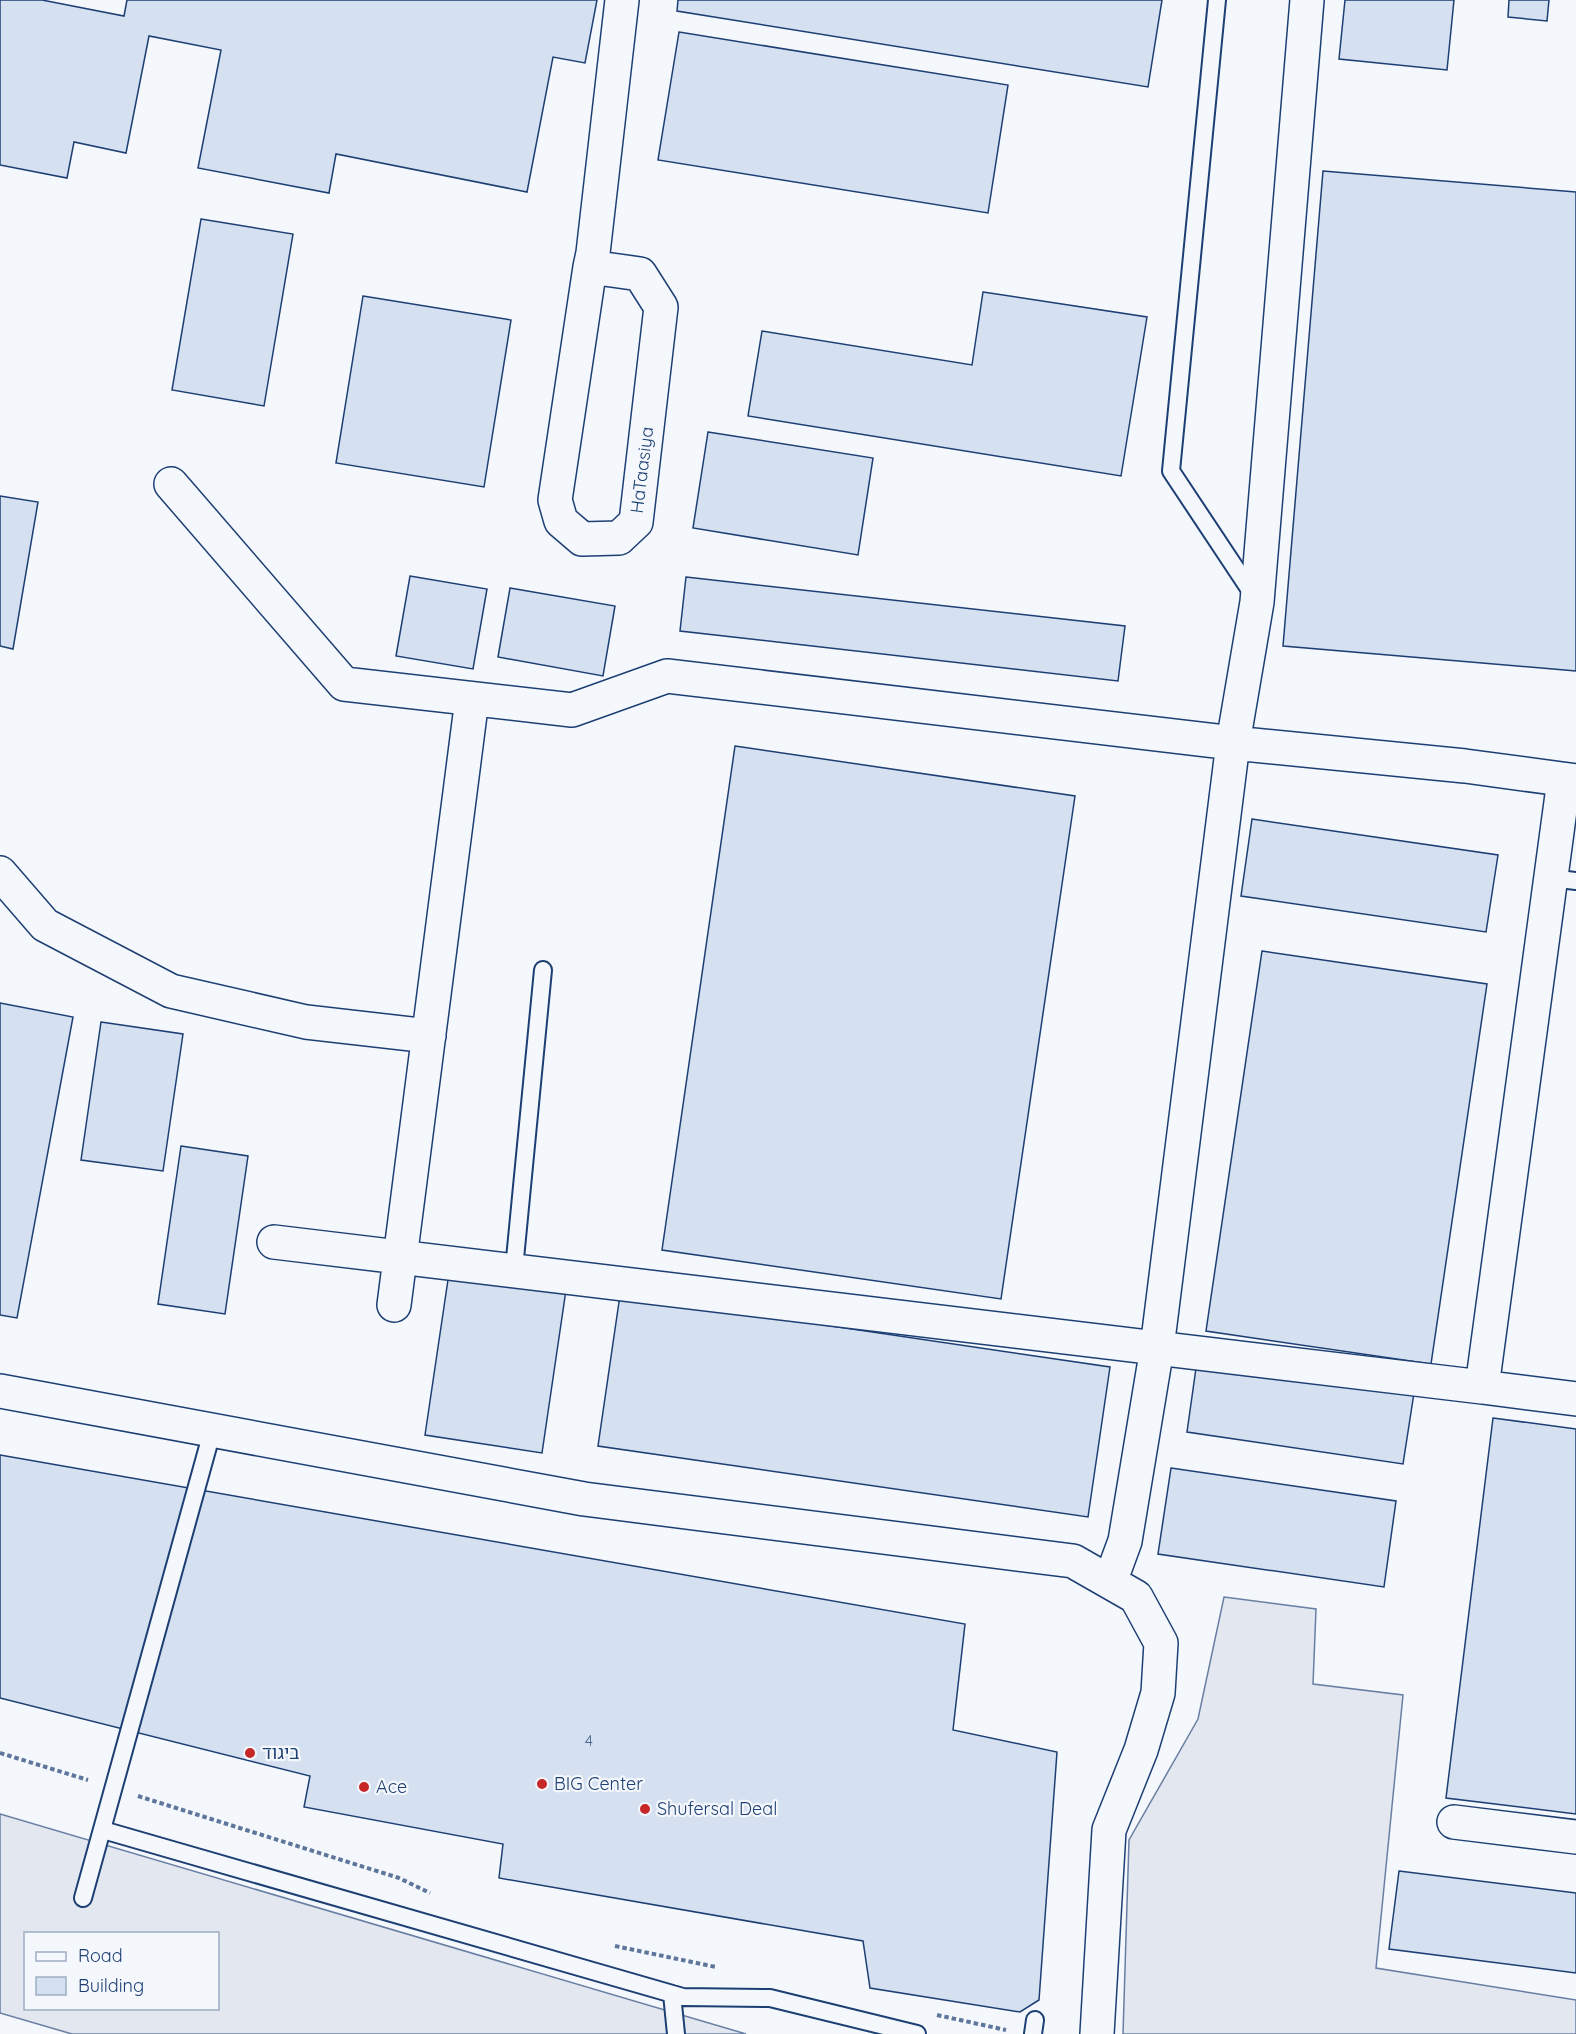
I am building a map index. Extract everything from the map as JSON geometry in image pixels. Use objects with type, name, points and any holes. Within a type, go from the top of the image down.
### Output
[{"type":"street","name":"HaTaasiya","points":[[590,267],[640,274],[661,307],[636,522],[619,538],[582,539],[561,521],[555,500],[590,267],[622,0]]},
{"type":"street","points":[[1110,1582],[1125,1541],[1157,1348],[1233,743],[1257,602],[1306,0]]},
{"type":"street","points":[[171,484],[344,684],[572,710],[668,676],[1233,743],[1465,766],[1570,781],[1564,879],[1482,1387]]},
{"type":"street","points":[[394,1305],[472,699]]},
{"type":"street","points":[[0,873],[45,925],[171,991],[306,1022],[429,1036]]},
{"type":"street","points":[[274,1242],[400,1255],[1576,1400]]},
{"type":"street","points":[[0,1391],[584,1499],[1073,1561],[1136,1597],[1161,1643],[1158,1693],[1141,1750],[1109,1830],[1097,2034]]},
{"type":"street","points":[[1454,1822],[1576,1837]]},
{"type":"lane","points":[[1217,0],[1171,471],[1257,602]]},
{"type":"lane","points":[[514,1269],[543,970]]},
{"type":"lane","points":[[83,1898],[212,1432]]},
{"type":"lane","points":[[103,1830],[682,1997],[770,1998],[917,2034]]},
{"type":"lane","points":[[672,1994],[676,2034]]},
{"type":"path","points":[[0,1753],[399,1878],[438,1897]]},
{"type":"path","points":[[605,1943],[722,1969]]},
{"type":"path","points":[[932,2014],[1014,2031]]},
{"type":"shaded area","points":[[1224,1597],[1316,1609],[1313,1684],[1403,1695],[1376,1968],[1576,2000],[1576,2034],[1123,2034],[1129,1840],[1198,1719]]},
{"type":"shaded area","points":[[0,1814],[746,2034],[72,2034],[0,2013]]},
{"type":"building","points":[[0,0],[42,0],[124,16],[127,0],[597,0],[585,63],[553,57],[527,192],[336,154],[329,193],[198,168],[221,50],[149,36],[126,153],[74,142],[67,178],[0,165]]},
{"type":"building","points":[[678,0],[1162,0],[1148,87],[677,11]]},
{"type":"building","points":[[1345,0],[1454,0],[1447,70],[1339,59]]},
{"type":"building","points":[[1509,0],[1549,0],[1547,21],[1508,17]]},
{"type":"building","points":[[679,32],[1008,85],[988,213],[658,160]]},
{"type":"building","points":[[1323,171],[1576,192],[1576,671],[1283,646]]},
{"type":"building","points":[[201,219],[293,234],[264,406],[172,390]]},
{"type":"building","points":[[983,292],[1147,317],[1121,476],[748,416],[762,331],[972,365]]},
{"type":"building","points":[[363,296],[511,320],[484,487],[336,463]]},
{"type":"building","points":[[708,432],[873,458],[858,555],[693,528]]},
{"type":"building","points":[[0,496],[38,502],[13,649],[0,646]]},
{"type":"building","points":[[410,576],[487,589],[473,669],[396,656]]},
{"type":"building","points":[[686,577],[1125,626],[1118,681],[680,631]]},
{"type":"building","points":[[510,588],[615,606],[603,676],[498,657]]},
{"type":"building","points":[[735,746],[1075,796],[1001,1299],[662,1250]]},
{"type":"building","points":[[1252,819],[1498,855],[1486,932],[1241,896]]},
{"type":"building","points":[[1262,951],[1487,984],[1431,1364],[1206,1331]]},
{"type":"building","points":[[0,1003],[73,1017],[17,1318],[0,1315]]},
{"type":"building","points":[[101,1022],[183,1034],[163,1171],[81,1160]]},
{"type":"building","points":[[181,1146],[248,1156],[225,1314],[158,1304]]},
{"type":"building","points":[[449,1273],[566,1290],[542,1453],[425,1435]]},
{"type":"building","points":[[620,1295],[1110,1367],[1088,1517],[598,1446]]},
{"type":"building","points":[[1197,1361],[1414,1393],[1403,1464],[1187,1432]]},
{"type":"building","points":[[1493,1418],[1576,1429],[1576,1814],[1446,1798]]},
{"type":"building","name":"BIG Center","points":[[0,1455],[965,1624],[953,1730],[1057,1752],[1039,2000],[1020,2012],[870,1988],[863,1941],[499,1878],[503,1844],[304,1807],[310,1776],[0,1698]]},
{"type":"building","points":[[1171,1468],[1396,1501],[1384,1587],[1158,1554]]},
{"type":"building","points":[[1399,1871],[1576,1893],[1576,1973],[1389,1949]]},
{"type":"place","name":"ביגוד","points":[[250,1753]]},
{"type":"place","name":"BIG Center","points":[[542,1784]]},
{"type":"place","name":"Ace","points":[[364,1787]]},
{"type":"place","name":"Shufersal Deal","points":[[645,1809]]}]
